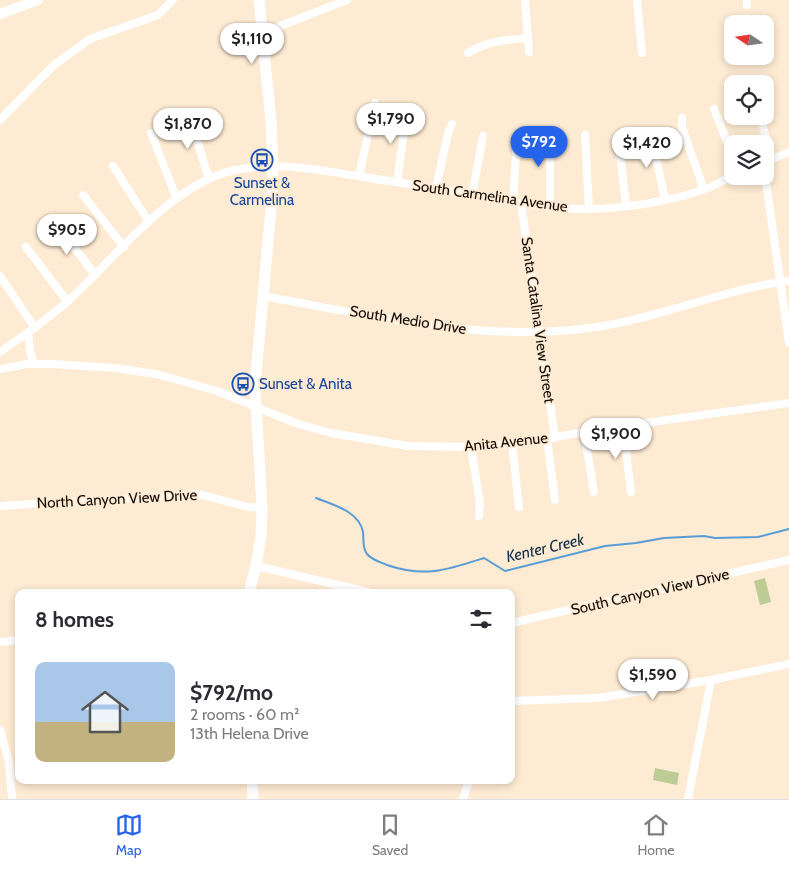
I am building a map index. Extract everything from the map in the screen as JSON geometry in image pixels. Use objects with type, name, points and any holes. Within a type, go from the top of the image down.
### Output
[{"type":"main road","points":[[250,589],[261,536],[262,508],[255,386],[272,197],[273,166],[259,0]]},
{"type":"main road","points":[[252,784],[253,799]]},
{"type":"street","points":[[0,14],[38,0]]},
{"type":"street","points":[[0,120],[54,65],[90,39],[158,14],[173,0]]},
{"type":"street","points":[[262,33],[348,0]]},
{"type":"street","points":[[525,0],[529,52]]},
{"type":"street","points":[[637,0],[642,53]]},
{"type":"street","points":[[468,53],[478,46],[492,41],[528,38]]},
{"type":"street","points":[[359,176],[375,103]]},
{"type":"street","points":[[714,109],[724,135]]},
{"type":"street","points":[[398,182],[407,111]]},
{"type":"street","points":[[189,115],[209,179]]},
{"type":"street","points":[[682,118],[682,127],[704,190]]},
{"type":"street","points":[[436,188],[448,133],[452,124]]},
{"type":"street","points":[[152,133],[176,198]]},
{"type":"street","points":[[550,207],[550,144],[554,133]]},
{"type":"street","points":[[651,134],[665,200]]},
{"type":"street","points":[[585,135],[589,209]]},
{"type":"street","points":[[618,135],[626,206]]},
{"type":"street","points":[[472,196],[483,136]]},
{"type":"street","name":"Santa Catalina View Street","points":[[517,138],[517,203],[539,332],[551,438],[555,500]]},
{"type":"street","points":[[774,158],[789,152]]},
{"type":"street","points":[[113,166],[149,222]]},
{"type":"street","name":"South Carmelina Avenue","points":[[0,352],[35,328],[67,301],[176,198],[209,179],[235,170],[273,166],[316,169],[517,203],[589,209],[665,200],[704,190],[724,180]]},
{"type":"street","points":[[767,185],[785,281],[789,343]]},
{"type":"street","points":[[83,194],[124,247]]},
{"type":"street","points":[[56,223],[95,275]]},
{"type":"street","points":[[26,247],[67,301]]},
{"type":"street","points":[[0,276],[35,328]]},
{"type":"street","name":"South Medio Drive","points":[[262,296],[452,329],[539,332],[596,327],[632,320],[785,281]]},
{"type":"street","points":[[28,333],[34,364]]},
{"type":"street","name":"Anita Avenue","points":[[0,369],[34,364],[115,368],[156,374],[217,391],[298,424],[339,435],[408,446],[471,447],[512,444],[623,426],[789,403]]},
{"type":"street","points":[[623,426],[631,492]]},
{"type":"street","points":[[584,432],[594,492]]},
{"type":"street","points":[[512,444],[519,507]]},
{"type":"street","points":[[471,447],[480,504],[479,516]]},
{"type":"street","name":"North Canyon View Drive","points":[[0,506],[199,494],[248,507],[262,508]]},
{"type":"street","name":"South Canyon View Drive","points":[[515,622],[789,560]]},
{"type":"street","points":[[256,566],[355,589]]},
{"type":"street","points":[[0,642],[15,640]]},
{"type":"street","points":[[515,702],[598,698],[711,680],[789,664]]},
{"type":"street","points":[[688,799],[711,680]]},
{"type":"street","points":[[0,730],[10,762],[12,799]]},
{"type":"street","points":[[463,799],[468,784]]},
{"type":"green space","points":[[765,578],[771,602],[760,605],[754,581]]},
{"type":"green space","points":[[655,768],[679,773],[677,785],[653,780]]},
{"type":"waterway","name":"Kenter Creek","points":[[316,498],[337,506],[356,519],[361,525],[363,532],[364,549],[371,558],[401,569],[425,572],[447,569],[484,558],[505,571],[605,546],[664,538],[704,536],[715,538],[758,537],[789,529]]},
{"type":"place","name":"Sunset & Carmelina","points":[[262,160]]},
{"type":"place","name":"Sunset & Anita","points":[[243,384]]}]
